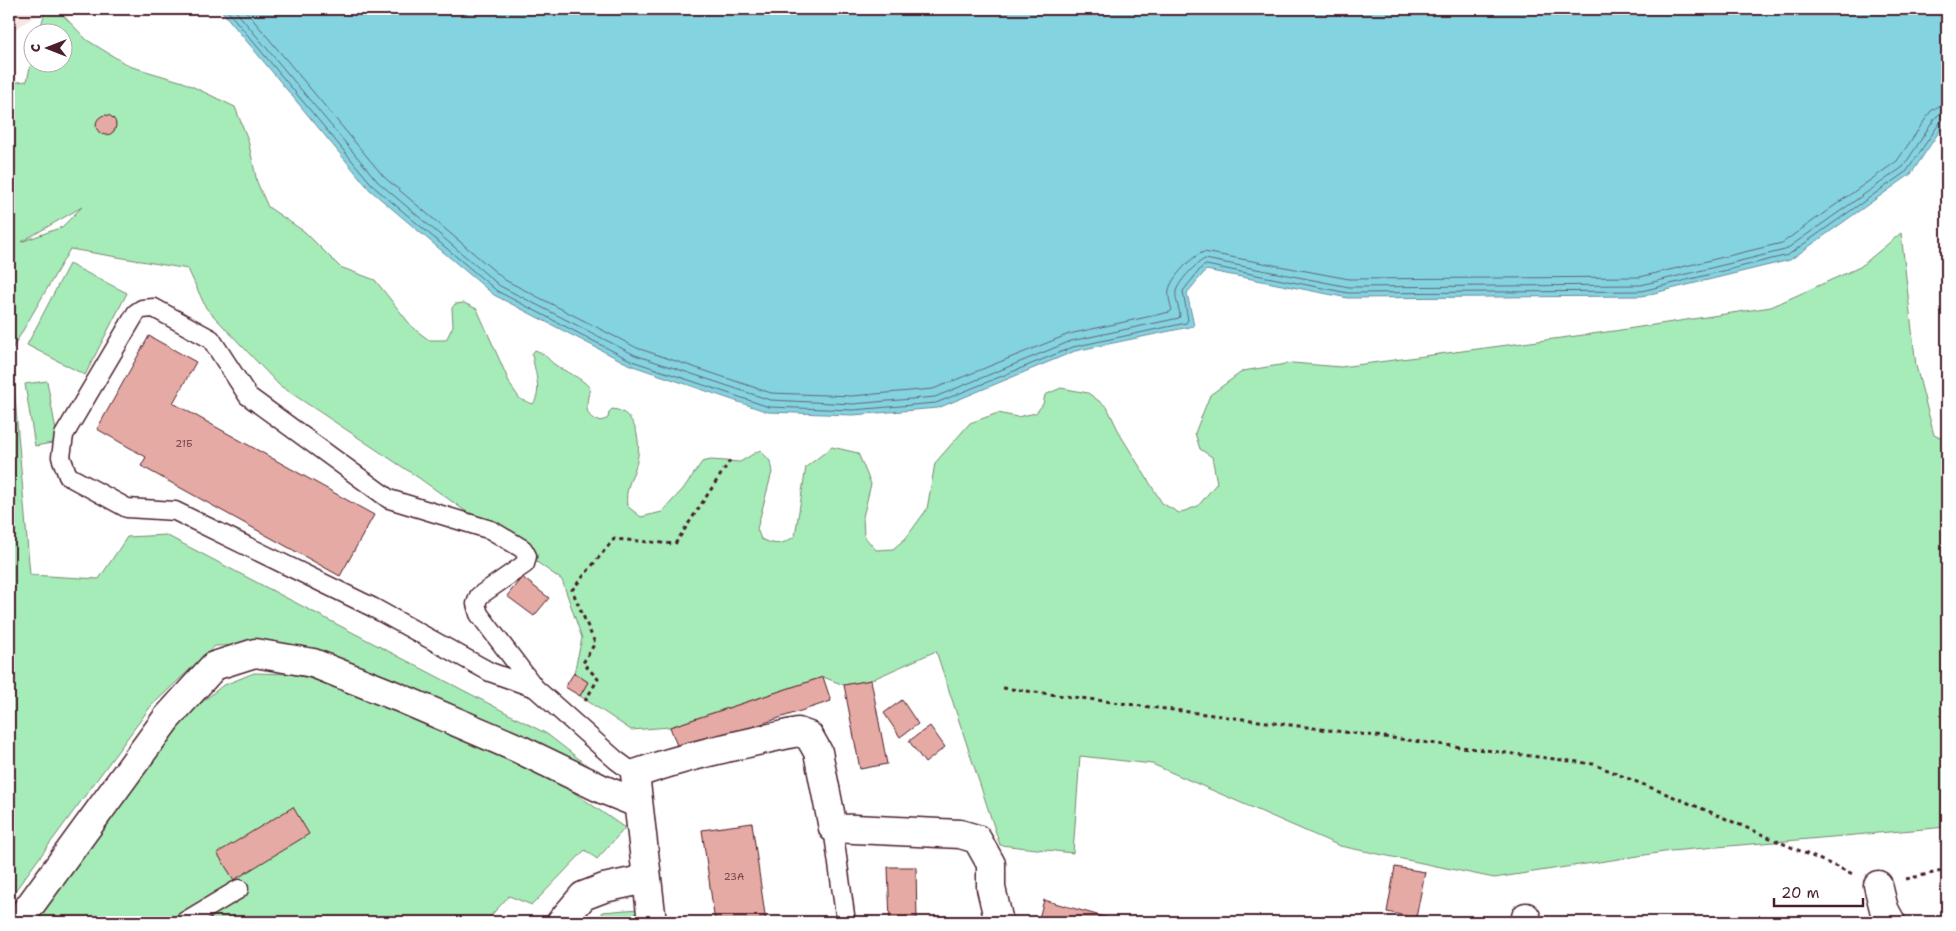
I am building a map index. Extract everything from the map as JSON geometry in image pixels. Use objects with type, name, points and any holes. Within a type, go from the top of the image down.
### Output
[{"type":"street","points":[[18,922],[166,718],[214,666],[255,653],[313,663],[517,748],[602,789],[637,803]]},
{"type":"street","points":[[652,922],[635,774],[699,753],[798,732],[809,736],[818,752],[833,828],[960,834],[977,839],[991,864],[991,888],[999,922]]},
{"type":"street","points":[[561,922],[583,896],[604,888],[646,879]]},
{"type":"street","points":[[1878,885],[1884,909],[1891,922]]},
{"type":"lane","points":[[535,688],[490,672],[372,607],[175,511],[127,508],[68,476],[61,457],[64,435],[136,313],[142,309],[154,308],[211,339],[248,396],[389,498],[491,530],[523,550],[526,556],[525,564],[479,596],[476,604],[479,614],[535,688],[616,760],[635,774]]},
{"type":"lane","points":[[833,828],[846,922]]},
{"type":"lane","points":[[184,922],[239,889]]},
{"type":"path","points":[[590,692],[598,679],[582,663],[595,643],[572,590],[614,539],[675,544],[731,460]]},
{"type":"path","points":[[1003,688],[1593,764],[1708,811],[1878,885],[1947,870]]},
{"type":"shaded area","points":[[9,9],[46,9],[26,22],[22,22],[22,25],[9,33]]},
{"type":"green space","points":[[46,9],[57,9],[70,22],[42,22]]},
{"type":"green space","points":[[72,24],[87,40],[129,66],[183,82],[235,107],[248,140],[257,182],[268,207],[305,232],[340,267],[375,280],[413,328],[429,340],[446,340],[453,326],[452,308],[455,304],[464,303],[477,309],[511,386],[520,399],[533,404],[536,399],[538,387],[532,354],[535,350],[543,354],[554,364],[582,380],[590,388],[587,409],[593,419],[600,421],[608,418],[609,412],[612,409],[621,411],[628,416],[633,423],[638,439],[638,457],[628,489],[627,506],[641,517],[662,512],[683,489],[702,462],[711,460],[740,462],[760,450],[770,461],[772,472],[757,529],[761,539],[775,544],[782,543],[795,536],[806,467],[832,447],[858,453],[871,484],[863,517],[864,536],[876,550],[893,549],[906,538],[927,509],[935,463],[970,423],[998,413],[1017,417],[1036,413],[1043,404],[1045,395],[1061,388],[1088,393],[1107,407],[1121,436],[1162,503],[1179,513],[1198,506],[1217,483],[1212,457],[1200,449],[1195,433],[1210,395],[1243,371],[1292,363],[1341,367],[1614,331],[1771,307],[1860,267],[1901,233],[1916,366],[1934,435],[1947,441],[1947,827],[1671,851],[1494,878],[1340,846],[1152,764],[1080,756],[1073,853],[1000,845],[936,651],[871,680],[844,685],[823,677],[670,727],[631,730],[580,696],[588,682],[574,673],[582,638],[562,580],[419,478],[279,385],[206,308],[188,269],[70,249],[11,351],[30,575],[99,579],[127,537],[166,535],[547,734],[610,783],[257,645],[215,646],[151,706],[9,899],[9,83],[27,81],[29,72],[72,72]],"holes":[[[82,207],[62,227],[21,242]]]},
{"type":"green space","points":[[69,264],[127,293],[85,375],[27,345]]},
{"type":"green space","points":[[47,381],[58,442],[35,446],[25,384]]},
{"type":"green space","points":[[254,673],[292,674],[335,685],[374,703],[540,769],[625,828],[597,859],[585,850],[532,905],[509,896],[485,922],[22,922],[190,712],[222,686]]},
{"type":"green space","points":[[639,909],[640,922],[604,922],[602,912]]},
{"type":"water","points":[[220,9],[1947,9],[1947,120],[1911,174],[1790,260],[1642,296],[1348,298],[1206,270],[1187,293],[1194,326],[1075,351],[938,408],[853,415],[768,412],[630,365],[494,295],[370,190]]},
{"type":"building","points":[[106,115],[113,118],[116,125],[113,132],[106,135],[99,132],[96,125],[99,118]]},
{"type":"building","points":[[149,336],[196,362],[173,403],[374,515],[340,576],[141,466],[146,457],[97,429]]},
{"type":"building","points":[[522,577],[549,598],[534,616],[507,596]]},
{"type":"building","points":[[574,673],[588,682],[580,696],[565,687]]},
{"type":"building","points":[[823,677],[831,701],[679,751],[670,727]]},
{"type":"building","points":[[871,680],[887,764],[860,769],[844,685]]},
{"type":"building","points":[[902,700],[918,724],[900,737],[884,713]]},
{"type":"building","points":[[930,726],[945,747],[925,763],[909,741]]},
{"type":"building","points":[[293,807],[309,834],[234,880],[217,853]]},
{"type":"building","points":[[752,823],[766,922],[715,922],[702,830]]},
{"type":"building","points":[[888,867],[916,867],[917,922],[890,922]]},
{"type":"building","points":[[1395,867],[1425,872],[1416,918],[1387,912]]},
{"type":"building","points":[[1044,900],[1122,922],[1038,922]]}]
